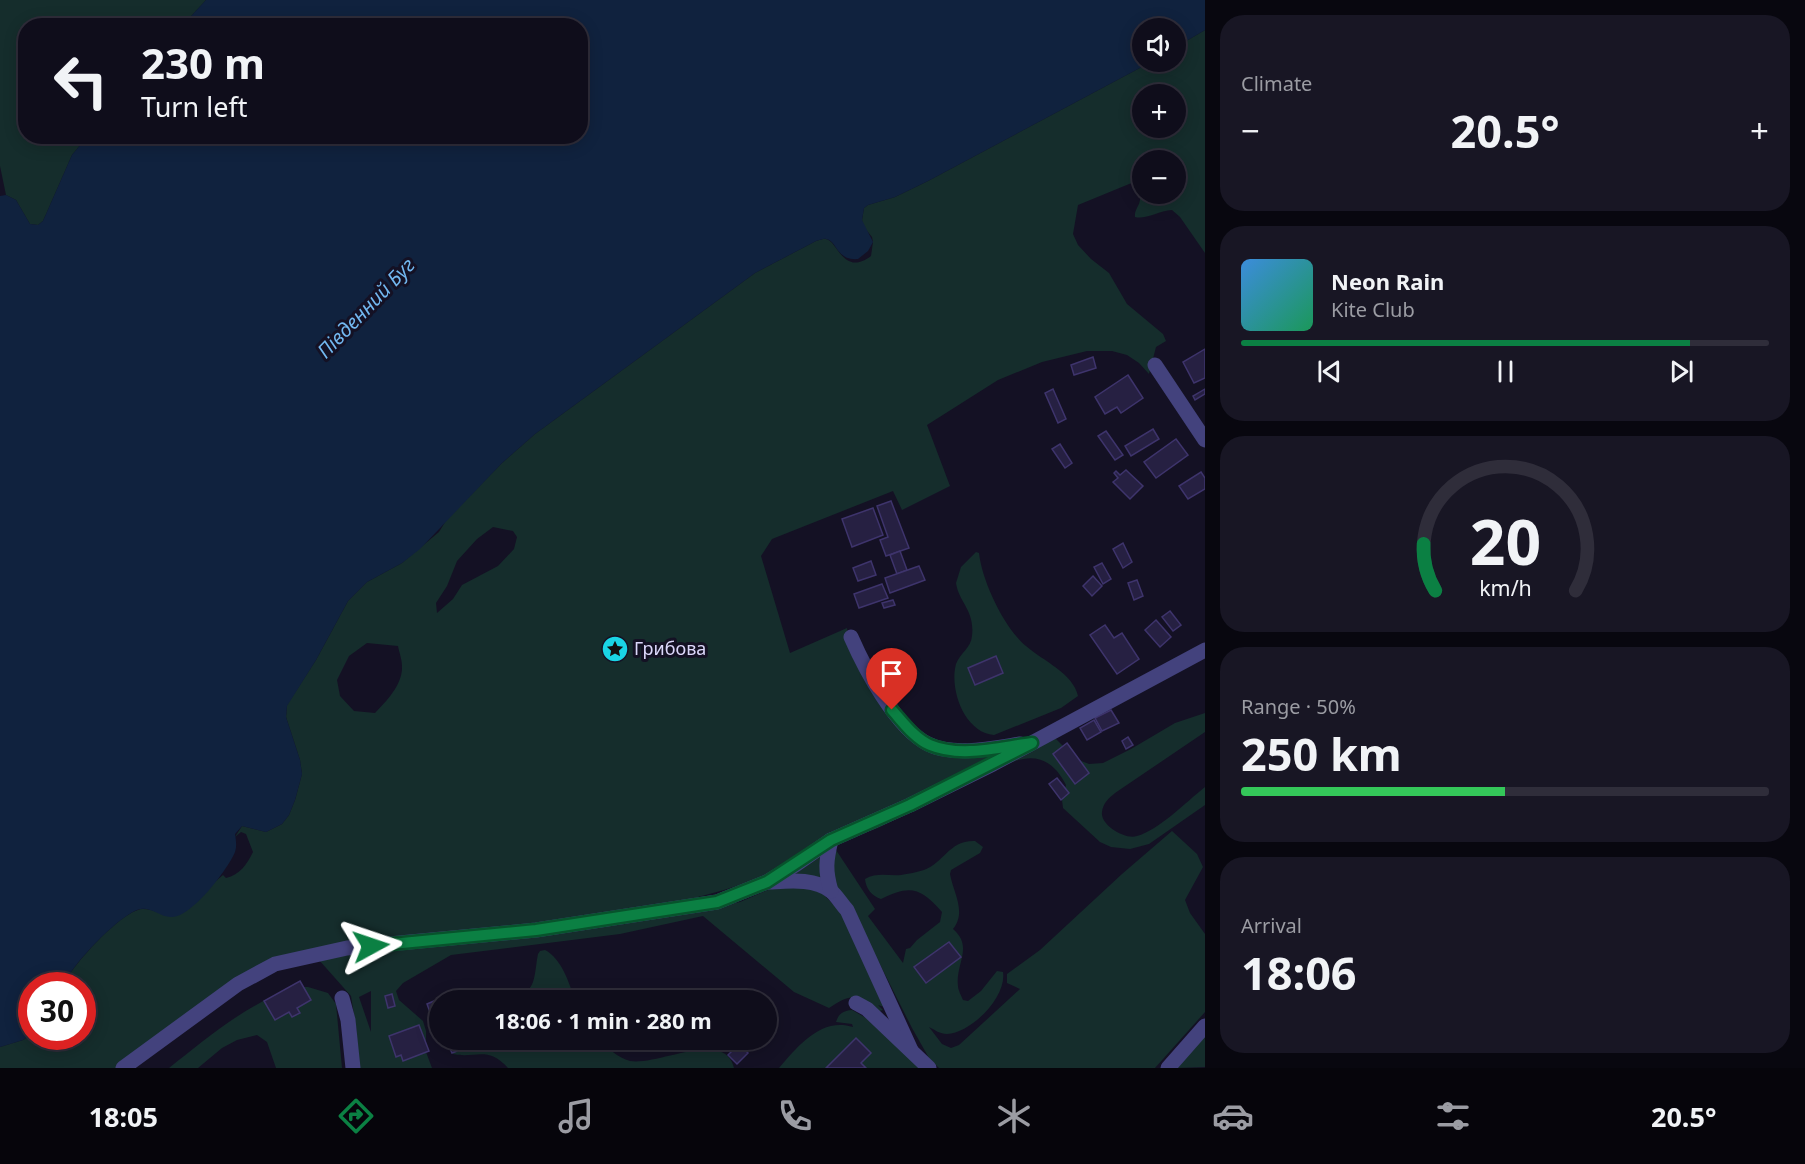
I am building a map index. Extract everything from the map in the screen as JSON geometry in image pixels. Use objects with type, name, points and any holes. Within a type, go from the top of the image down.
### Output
[{"type":"street","points":[[1155,365],[1205,440]]},
{"type":"street","points":[[850,637],[876,686],[892,710],[910,730],[928,744],[949,749],[971,750],[1032,743]]},
{"type":"street","points":[[123,1068],[238,984],[275,964],[347,948],[536,930],[717,902],[767,882],[831,840],[910,805],[1032,743],[1205,650]]},
{"type":"street","points":[[831,840],[826,861],[826,872],[831,891],[847,910],[911,1050]]},
{"type":"street","points":[[767,882],[794,880],[813,883],[831,891]]},
{"type":"street","points":[[342,998],[348,1020],[352,1068]]},
{"type":"street","points":[[856,1004],[867,1009],[928,1068]]},
{"type":"street","points":[[1168,1068],[1205,1026]]},
{"type":"green space","points":[[0,0],[206,0],[189,18],[18,18],[18,144],[81,144],[72,155],[43,221],[38,225],[30,224],[16,200],[6,195],[0,166]]},
{"type":"green space","points":[[1205,30],[1205,253],[1180,217],[1172,210],[1135,217],[1139,204],[1186,204],[1186,150],[1132,150],[1132,183],[1078,205],[1073,234],[1078,245],[1109,273],[1127,304],[1163,334],[1166,341],[1156,347],[1149,374],[1127,355],[1112,351],[1087,351],[1042,362],[998,380],[927,425],[950,486],[902,510],[893,491],[772,539],[761,556],[790,653],[847,628],[848,638],[858,659],[936,751],[1056,739],[1076,759],[1089,764],[1103,763],[1175,723],[1205,713],[1205,732],[1115,793],[1104,806],[1102,817],[1120,834],[1132,837],[1154,828],[1205,787],[1205,805],[1149,844],[1130,849],[1111,847],[1100,842],[1063,808],[1062,800],[1066,785],[1055,769],[1042,760],[1017,760],[878,828],[758,879],[724,890],[661,907],[270,962],[117,1068],[0,1068],[0,1047],[18,1042],[18,1050],[96,1050],[96,972],[71,972],[86,953],[110,929],[133,912],[147,909],[172,916],[182,913],[223,875],[226,878],[231,877],[246,865],[253,852],[246,834],[241,832],[235,837],[242,826],[266,832],[282,824],[289,815],[302,774],[300,760],[286,717],[287,705],[316,660],[348,601],[367,582],[402,563],[439,532],[447,519],[502,463],[535,434],[755,273],[824,239],[830,241],[848,260],[862,261],[871,256],[873,242],[862,220],[864,208],[895,197],[1132,72],[1186,72],[1186,41]],"holes":[[[493,527],[513,531],[517,537],[514,549],[498,566],[462,585],[453,599],[437,613],[436,603],[447,586],[457,561],[477,539]],[[367,643],[398,646],[402,663],[402,673],[397,686],[375,713],[354,711],[340,696],[337,680],[349,656]]]},
{"type":"green space","points":[[976,552],[979,553],[989,590],[1010,628],[1026,646],[1064,674],[1078,696],[1061,708],[994,735],[975,727],[967,719],[957,697],[955,686],[956,664],[970,644],[972,636],[969,613],[956,583],[961,567]]},
{"type":"green space","points":[[1172,831],[1197,854],[1203,867],[1185,900],[1190,913],[1205,934],[1205,1012],[1155,1068],[939,1068],[929,1058],[912,1028],[850,905],[833,886],[832,857],[836,850],[875,909],[868,916],[903,963],[906,949],[940,922],[942,912],[927,897],[914,891],[907,890],[878,898],[868,889],[865,879],[924,870],[959,844],[966,842],[975,841],[983,847],[980,853],[951,870],[950,874],[959,909],[959,916],[953,929],[962,942],[963,949],[958,988],[963,1000],[968,1001],[981,991],[997,971],[1003,972],[1003,982],[993,1002],[976,1021],[956,1032],[947,1034],[929,1027],[942,1044],[951,1048],[959,1045],[1020,989],[1007,983],[1007,974],[1040,950]]},
{"type":"green space","points":[[826,846],[827,886],[788,879]]},
{"type":"green space","points":[[803,885],[823,894],[840,911],[887,1008],[878,1005],[883,1010],[876,1012],[858,999],[849,998],[829,1008],[794,992],[703,916],[620,934],[451,955],[403,983],[396,991],[399,1000],[423,1021],[426,1031],[426,1052],[432,1068],[359,1068],[351,996],[319,960],[330,956],[700,910],[740,902],[770,889]],"holes":[[[371,991],[371,1032],[359,997]]]},
{"type":"green space","points":[[545,950],[556,959],[571,990],[528,990],[533,982],[540,951]]},
{"type":"green space","points":[[296,987],[308,987],[328,993],[336,1004],[342,1068],[276,1068],[267,1042],[257,1035],[237,1040],[222,1048],[198,1068],[169,1068],[245,1011]]},
{"type":"green space","points":[[852,1010],[866,1018],[920,1068],[779,1068],[802,1043],[821,1030],[841,1025],[853,1027],[852,1024],[836,1022],[842,1013]]},
{"type":"green space","points":[[1205,1036],[1205,1067],[1176,1068]]},
{"type":"green space","points":[[451,1050],[611,1050],[626,1060],[642,1061],[705,1050],[718,1051],[728,1056],[734,1068],[508,1068],[501,1061],[487,1055],[453,1054]]},
{"type":"water","name":"Південний Буг","points":[[206,0],[1205,0],[1205,30],[1186,41],[1186,18],[1132,18],[1132,72],[928,181],[895,197],[868,205],[864,208],[862,220],[873,242],[868,251],[858,259],[845,257],[830,240],[824,239],[755,273],[535,434],[502,463],[420,549],[402,563],[367,582],[348,601],[316,660],[287,706],[286,717],[300,760],[302,774],[289,815],[282,824],[266,832],[242,826],[235,834],[235,852],[225,869],[199,901],[180,915],[168,917],[151,910],[137,910],[96,943],[71,972],[18,972],[18,1042],[0,1047],[0,196],[6,195],[16,200],[30,224],[38,225],[43,221],[72,155],[81,144],[588,144],[588,18],[189,18]]},
{"type":"building","points":[[1205,349],[1205,378],[1194,383],[1183,362]]},
{"type":"building","points":[[1093,357],[1096,368],[1074,375],[1071,365]]},
{"type":"building","points":[[1128,375],[1143,398],[1121,413],[1117,407],[1105,414],[1095,397]]},
{"type":"building","points":[[1053,389],[1066,419],[1058,423],[1045,393]]},
{"type":"building","points":[[1205,389],[1205,394],[1195,400],[1193,396]]},
{"type":"building","points":[[1153,429],[1159,439],[1131,456],[1125,446]]},
{"type":"building","points":[[1106,431],[1123,455],[1115,460],[1098,436]]},
{"type":"building","points":[[1176,439],[1188,455],[1156,478],[1144,462]]},
{"type":"building","points":[[1060,444],[1072,463],[1065,468],[1052,449]]},
{"type":"building","points":[[1126,470],[1143,486],[1130,499],[1113,482],[1118,478],[1114,473],[1116,471],[1120,475]]},
{"type":"building","points":[[1201,472],[1205,478],[1205,489],[1188,499],[1179,486]]},
{"type":"building","points":[[891,501],[909,548],[886,556],[880,540],[888,537],[877,506]]},
{"type":"building","points":[[873,508],[883,535],[852,547],[842,519]]},
{"type":"building","points":[[1123,543],[1132,562],[1123,568],[1113,549]]},
{"type":"building","points":[[900,551],[907,570],[897,574],[890,555]]},
{"type":"building","points":[[871,561],[876,575],[858,581],[853,568]]},
{"type":"building","points":[[1102,563],[1111,579],[1103,584],[1094,567]]},
{"type":"building","points":[[919,566],[925,580],[890,593],[885,578]]},
{"type":"building","points":[[1093,576],[1102,586],[1092,596],[1083,586]]},
{"type":"building","points":[[1137,580],[1143,596],[1134,600],[1128,583]]},
{"type":"building","points":[[882,584],[888,598],[859,608],[854,594]]},
{"type":"building","points":[[893,600],[895,605],[884,608],[882,603]]},
{"type":"building","points":[[1170,611],[1181,625],[1173,631],[1162,617]]},
{"type":"building","points":[[1156,620],[1171,637],[1160,647],[1145,630]]},
{"type":"building","points":[[1105,625],[1114,638],[1122,633],[1139,659],[1117,674],[1090,635]]},
{"type":"building","points":[[996,656],[1003,673],[975,685],[968,668]]},
{"type":"building","points":[[1111,710],[1119,723],[1102,731],[1095,718]]},
{"type":"building","points":[[1094,720],[1101,732],[1087,740],[1080,728]]},
{"type":"building","points":[[1128,737],[1133,745],[1126,749],[1122,741]]},
{"type":"building","points":[[1067,743],[1089,773],[1075,784],[1053,754]]},
{"type":"building","points":[[1057,778],[1069,793],[1061,800],[1049,784]]},
{"type":"building","points":[[949,942],[961,957],[926,983],[914,967]]},
{"type":"building","points":[[300,981],[311,1000],[297,1008],[300,1013],[292,1017],[289,1012],[275,1020],[264,1001]]},
{"type":"building","points":[[392,994],[395,1006],[388,1008],[385,996]]},
{"type":"building","points":[[419,1025],[429,1051],[403,1061],[401,1055],[396,1057],[389,1036]]},
{"type":"building","points":[[856,1038],[871,1053],[861,1063],[866,1068],[826,1068]]},
{"type":"building","points":[[733,1050],[745,1050],[748,1053],[737,1064],[728,1055]]},
{"type":"place","name":"Грибова","points":[[615,649]]},
{"type":"route","points":[[371,946],[536,930],[717,902],[767,882],[831,840],[910,805],[1032,743],[971,750],[949,749],[928,744],[910,730],[892,710]]}]
